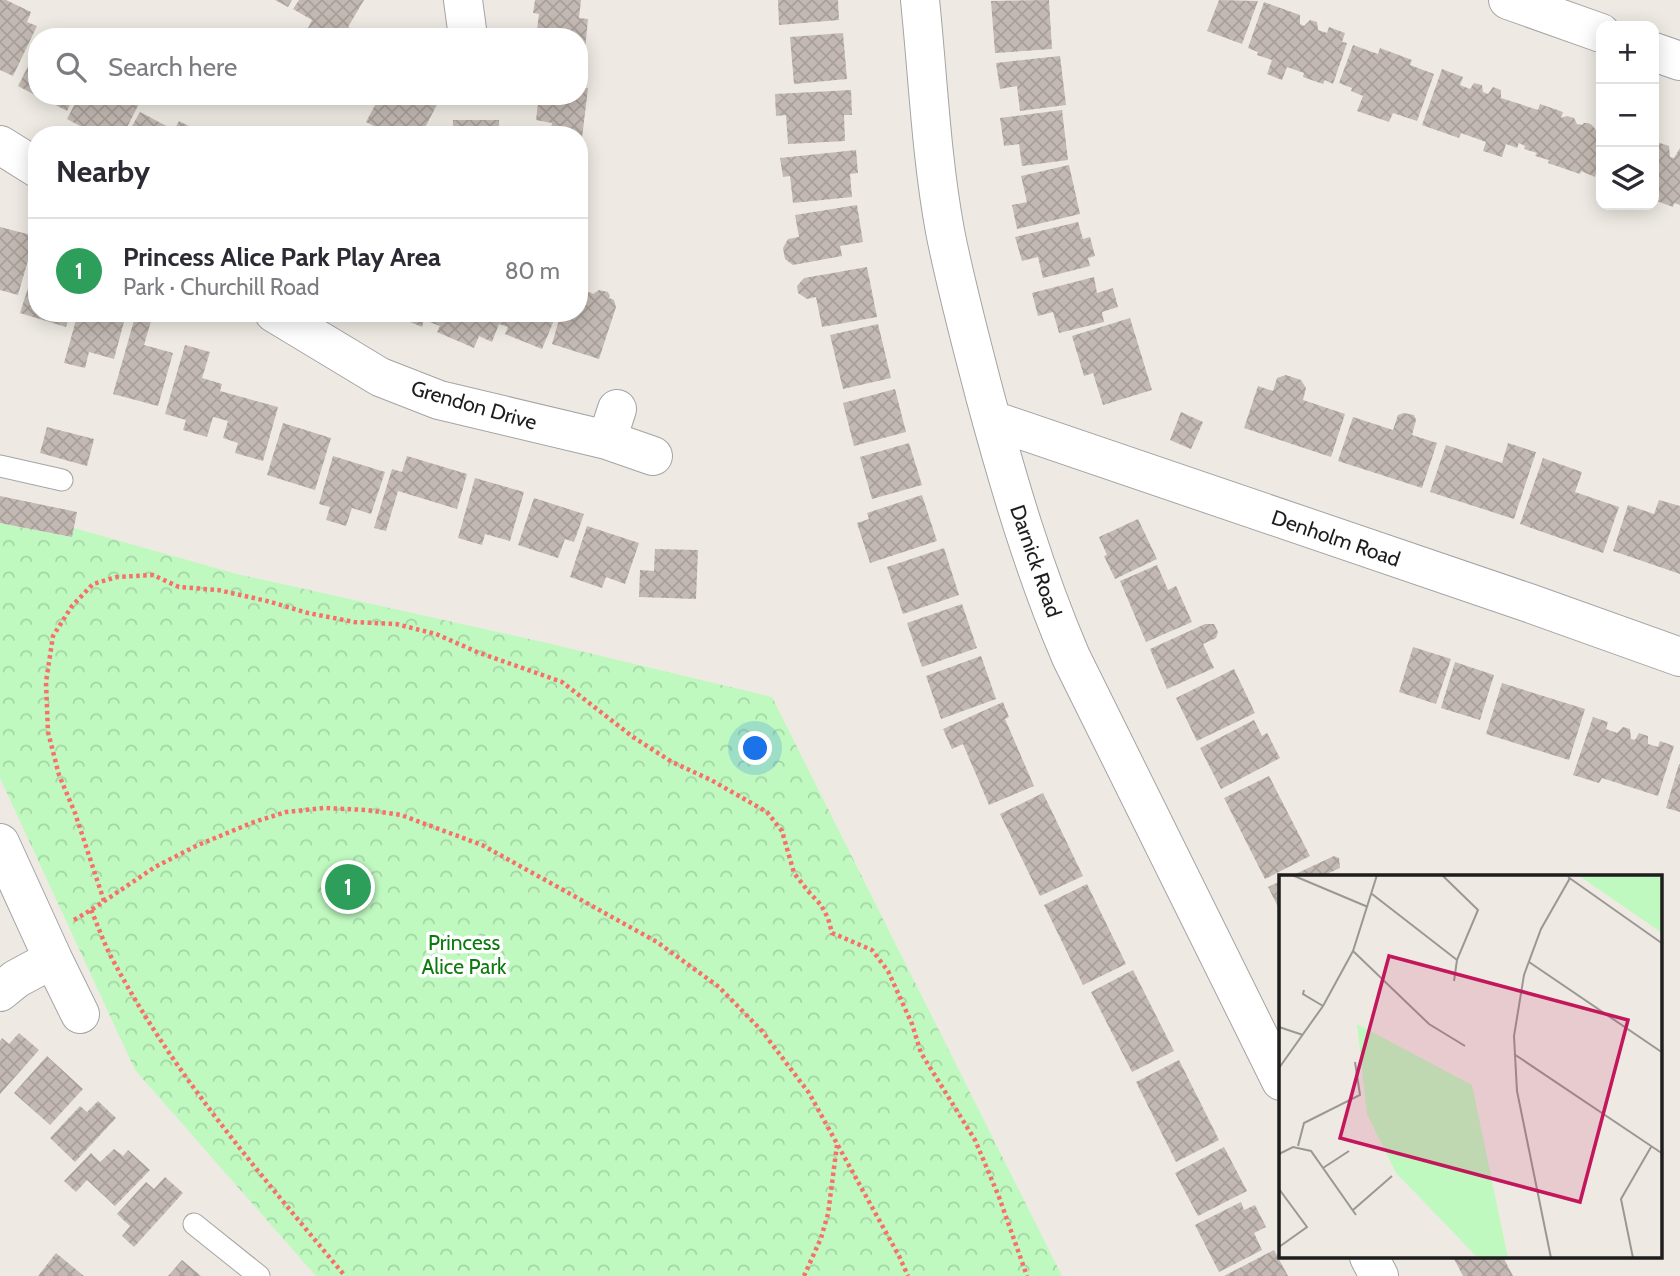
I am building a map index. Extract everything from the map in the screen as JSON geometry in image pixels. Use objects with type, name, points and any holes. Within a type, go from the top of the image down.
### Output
[{"type":"street","points":[[463,0],[467,28]]},
{"type":"street","name":"Darnick Road","points":[[920,0],[945,230],[961,307],[1032,555],[1071,657],[1279,1077]]},
{"type":"street","points":[[1508,0],[1596,31]]},
{"type":"street","points":[[1659,54],[1680,61]]},
{"type":"street","points":[[0,145],[28,162]]},
{"type":"street","name":"Grendon Drive","points":[[289,322],[380,377],[439,400],[612,425],[653,456]]},
{"type":"street","name":"Denholm Road","points":[[992,420],[1680,657]]},
{"type":"street","points":[[0,843],[80,1014]]},
{"type":"street","points":[[0,992],[48,948]]},
{"type":"street","points":[[1370,1258],[1379,1276]]},
{"type":"lane","points":[[0,466],[62,480]]},
{"type":"lane","points":[[194,1224],[259,1276]]},
{"type":"path","points":[[104,901],[75,813],[59,775],[48,732],[46,682],[53,636],[72,606],[93,584],[117,577],[153,575],[179,587],[218,590],[320,616],[354,622],[396,624],[436,634],[477,652],[562,682],[662,756],[767,812],[782,831],[794,873],[821,905],[832,933],[873,950],[888,971],[912,1024],[921,1053],[975,1140],[1027,1276]]},
{"type":"path","points":[[48,948],[91,910],[155,867],[198,845],[286,812],[324,808],[401,815],[482,845],[657,942],[719,987],[762,1031],[809,1093],[908,1276]]},
{"type":"path","points":[[91,910],[114,962],[154,1031],[235,1144],[345,1276]]},
{"type":"path","points":[[804,1276],[821,1238],[828,1214],[837,1143]]},
{"type":"green space","name":"Princess Alice Park","points":[[0,523],[71,537],[74,528],[237,574],[547,643],[772,697],[1062,1276],[316,1276],[135,1070],[0,778]]},
{"type":"building","points":[[0,0],[6,0],[31,12],[27,22],[37,26],[28,28],[28,45],[13,76],[0,70]]},
{"type":"building","points":[[275,0],[292,0],[288,7]]},
{"type":"building","points":[[299,0],[364,0],[348,27],[350,28],[308,28],[312,20],[293,9]]},
{"type":"building","points":[[535,0],[581,0],[579,18],[588,19],[587,28],[537,28],[539,14],[533,13]]},
{"type":"building","points":[[778,0],[838,0],[839,20],[779,25]]},
{"type":"building","points":[[1049,0],[1052,49],[995,53],[991,1]]},
{"type":"building","points":[[1219,0],[1258,1],[1242,44],[1207,31]]},
{"type":"building","points":[[1264,2],[1300,15],[1300,24],[1304,26],[1310,20],[1317,22],[1318,30],[1327,33],[1329,27],[1345,33],[1342,42],[1347,43],[1333,84],[1325,80],[1323,84],[1303,77],[1304,73],[1287,67],[1282,80],[1267,74],[1272,60],[1257,55],[1258,52],[1248,48]]},
{"type":"building","points":[[843,33],[847,79],[794,84],[790,37]]},
{"type":"building","points":[[1353,45],[1378,54],[1380,48],[1412,60],[1410,65],[1434,74],[1417,121],[1393,113],[1389,122],[1357,111],[1363,96],[1339,83]]},
{"type":"building","points":[[1060,56],[1066,105],[1020,111],[1017,86],[1000,89],[996,63]]},
{"type":"building","points":[[28,67],[28,91],[18,86]]},
{"type":"building","points":[[1442,69],[1463,77],[1460,85],[1470,89],[1474,83],[1482,85],[1483,92],[1488,94],[1493,87],[1501,90],[1501,98],[1538,110],[1540,104],[1563,112],[1561,118],[1567,116],[1574,118],[1577,124],[1592,125],[1596,130],[1595,177],[1548,163],[1549,160],[1535,156],[1537,153],[1524,149],[1525,146],[1519,143],[1517,148],[1506,144],[1502,157],[1483,151],[1486,142],[1461,133],[1459,138],[1422,125]]},
{"type":"building","points":[[851,90],[852,115],[844,115],[845,141],[788,144],[786,115],[776,116],[775,94]]},
{"type":"building","points":[[55,105],[70,105],[67,111]]},
{"type":"building","points":[[74,105],[138,105],[128,126],[80,126],[67,119]]},
{"type":"building","points":[[375,105],[437,105],[426,126],[374,126],[366,122]]},
{"type":"building","points":[[538,105],[586,105],[583,126],[551,126],[552,123],[536,120]]},
{"type":"building","points":[[1062,110],[1068,160],[1022,166],[1019,144],[1004,146],[1000,118]]},
{"type":"building","points":[[140,112],[166,126],[132,126]]},
{"type":"building","points":[[453,120],[499,120],[499,126],[453,126]]},
{"type":"building","points":[[179,121],[189,126],[176,126]]},
{"type":"building","points":[[1659,143],[1669,146],[1670,157],[1674,158],[1680,148],[1680,205],[1674,203],[1673,207],[1659,202]]},
{"type":"building","points":[[856,150],[858,173],[850,174],[852,197],[793,203],[790,176],[783,177],[780,158]]},
{"type":"building","points":[[1069,165],[1080,214],[1017,229],[1012,205],[1027,202],[1021,176]]},
{"type":"building","points":[[857,205],[863,242],[840,246],[842,256],[793,265],[785,259],[783,248],[788,239],[799,237],[795,215]]},
{"type":"building","points":[[1078,222],[1083,239],[1090,237],[1095,256],[1088,258],[1090,266],[1043,278],[1038,257],[1022,261],[1015,237]]},
{"type":"building","points":[[0,227],[28,234],[28,260],[18,295],[0,290]]},
{"type":"building","points":[[867,267],[877,317],[822,327],[816,297],[807,299],[798,293],[797,286],[804,278]]},
{"type":"building","points":[[1094,277],[1097,293],[1113,288],[1118,307],[1102,312],[1104,322],[1059,333],[1053,312],[1038,316],[1032,293]]},
{"type":"building","points":[[28,288],[28,315],[20,313]]},
{"type":"building","points":[[599,290],[608,292],[616,307],[599,359],[552,344],[558,322],[588,322],[588,293],[593,294]]},
{"type":"building","points":[[1130,318],[1152,390],[1103,405],[1093,373],[1084,376],[1072,336]]},
{"type":"building","points":[[50,322],[67,322],[66,327]]},
{"type":"building","points":[[75,322],[124,322],[114,359],[89,352],[85,368],[64,363]]},
{"type":"building","points":[[134,322],[151,322],[144,345],[173,353],[158,406],[113,394]]},
{"type":"building","points":[[410,322],[423,322],[422,327]]},
{"type":"building","points":[[429,322],[553,322],[542,349],[505,334],[508,327],[499,324],[492,342],[479,336],[474,348],[437,332],[440,326]]},
{"type":"building","points":[[878,324],[891,378],[843,389],[830,335]]},
{"type":"building","points":[[185,345],[210,352],[202,378],[222,384],[220,391],[278,407],[263,461],[235,453],[238,443],[223,438],[228,421],[213,417],[207,437],[183,430],[186,420],[165,414]]},
{"type":"building","points":[[1286,375],[1301,380],[1306,388],[1303,400],[1345,414],[1331,457],[1244,428],[1258,386],[1273,391],[1277,378]]},
{"type":"building","points":[[895,389],[906,432],[854,446],[843,403]]},
{"type":"building","points":[[1181,412],[1203,422],[1191,449],[1170,440]]},
{"type":"building","points":[[1398,415],[1414,415],[1416,420],[1412,435],[1437,443],[1422,488],[1338,461],[1353,417],[1393,430]]},
{"type":"building","points":[[283,423],[331,438],[315,490],[267,475]]},
{"type":"building","points":[[47,427],[94,439],[87,466],[40,453]]},
{"type":"building","points":[[909,443],[922,485],[872,499],[860,457]]},
{"type":"building","points":[[1508,443],[1536,452],[1514,519],[1430,492],[1446,445],[1502,463]]},
{"type":"building","points":[[333,456],[385,472],[371,514],[352,508],[346,526],[326,520],[330,507],[319,504]]},
{"type":"building","points":[[407,456],[467,474],[457,509],[398,491],[386,531],[374,528],[392,469],[402,472]]},
{"type":"building","points":[[1543,458],[1582,472],[1575,492],[1619,507],[1603,553],[1520,524]]},
{"type":"building","points":[[475,478],[524,492],[510,541],[485,534],[482,545],[458,538]]},
{"type":"building","points":[[922,495],[937,541],[870,563],[857,523],[869,519],[867,513]]},
{"type":"building","points":[[0,496],[77,512],[72,537],[0,523]]},
{"type":"building","points":[[534,498],[584,514],[574,542],[565,539],[558,558],[518,545]]},
{"type":"building","points":[[1659,500],[1680,506],[1680,574],[1613,551],[1628,505],[1654,514]]},
{"type":"building","points":[[1138,519],[1157,559],[1115,579],[1099,537]]},
{"type":"building","points":[[587,526],[639,543],[625,584],[606,577],[602,588],[570,577]]},
{"type":"building","points":[[944,548],[959,595],[903,614],[887,567]]},
{"type":"building","points":[[655,549],[698,550],[696,599],[639,597],[640,570],[654,571]]},
{"type":"building","points":[[1157,565],[1168,590],[1176,586],[1192,622],[1146,642],[1120,581]]},
{"type":"building","points":[[962,604],[977,648],[922,667],[907,623]]},
{"type":"building","points":[[1205,624],[1214,624],[1218,632],[1216,638],[1203,644],[1214,668],[1167,689],[1150,649]]},
{"type":"building","points":[[1413,647],[1451,659],[1436,704],[1399,692]]},
{"type":"building","points":[[981,656],[996,699],[941,719],[926,676]]},
{"type":"building","points":[[1455,662],[1494,675],[1480,720],[1441,708]]},
{"type":"building","points":[[1234,669],[1255,713],[1197,741],[1176,698]]},
{"type":"building","points":[[1502,683],[1585,709],[1569,760],[1486,734]]},
{"type":"building","points":[[1003,702],[1009,717],[1005,719],[1034,786],[989,805],[963,744],[952,749],[943,729]]},
{"type":"building","points":[[1593,717],[1608,722],[1606,729],[1617,733],[1623,727],[1630,729],[1631,739],[1635,740],[1639,733],[1648,736],[1648,744],[1658,747],[1660,741],[1674,746],[1658,796],[1602,778],[1599,783],[1573,775]]},
{"type":"building","points":[[1254,720],[1262,736],[1267,733],[1280,758],[1221,789],[1200,748]]},
{"type":"building","points":[[1680,764],[1680,812],[1666,808]]},
{"type":"building","points":[[1269,776],[1310,856],[1265,879],[1224,798]]},
{"type":"building","points":[[1043,793],[1083,876],[1040,896],[1000,814]]},
{"type":"building","points":[[1334,856],[1339,858],[1340,868],[1324,875],[1293,875]]},
{"type":"building","points":[[1279,882],[1279,909],[1268,887]]},
{"type":"building","points":[[1087,884],[1126,964],[1083,985],[1044,905]]},
{"type":"building","points":[[1133,970],[1174,1051],[1132,1072],[1091,992]]},
{"type":"building","points":[[19,1033],[39,1050],[0,1094],[0,1041],[2,1038],[9,1044]]},
{"type":"building","points":[[47,1056],[83,1089],[50,1125],[14,1093]]},
{"type":"building","points":[[1179,1060],[1219,1140],[1176,1162],[1136,1082]]},
{"type":"building","points":[[98,1101],[116,1118],[75,1162],[50,1138],[80,1106],[87,1112]]},
{"type":"building","points":[[1224,1147],[1247,1191],[1198,1216],[1175,1173]]},
{"type":"building","points":[[114,1149],[123,1156],[128,1150],[150,1170],[115,1206],[87,1180],[76,1192],[64,1181],[91,1153],[100,1162]]},
{"type":"building","points":[[165,1177],[183,1193],[134,1247],[122,1236],[130,1226],[117,1214],[146,1182],[154,1189]]},
{"type":"building","points":[[1241,1202],[1244,1210],[1255,1205],[1266,1227],[1254,1233],[1262,1250],[1219,1272],[1195,1225]]},
{"type":"building","points":[[1274,1250],[1288,1276],[1224,1276]]},
{"type":"building","points":[[56,1253],[84,1276],[38,1276]]},
{"type":"building","points":[[1454,1258],[1504,1258],[1513,1276],[1463,1276]]},
{"type":"building","points":[[182,1260],[201,1276],[168,1276]]},
{"type":"place","name":"Princess Alice Park Play Area","points":[[348,887]]}]
